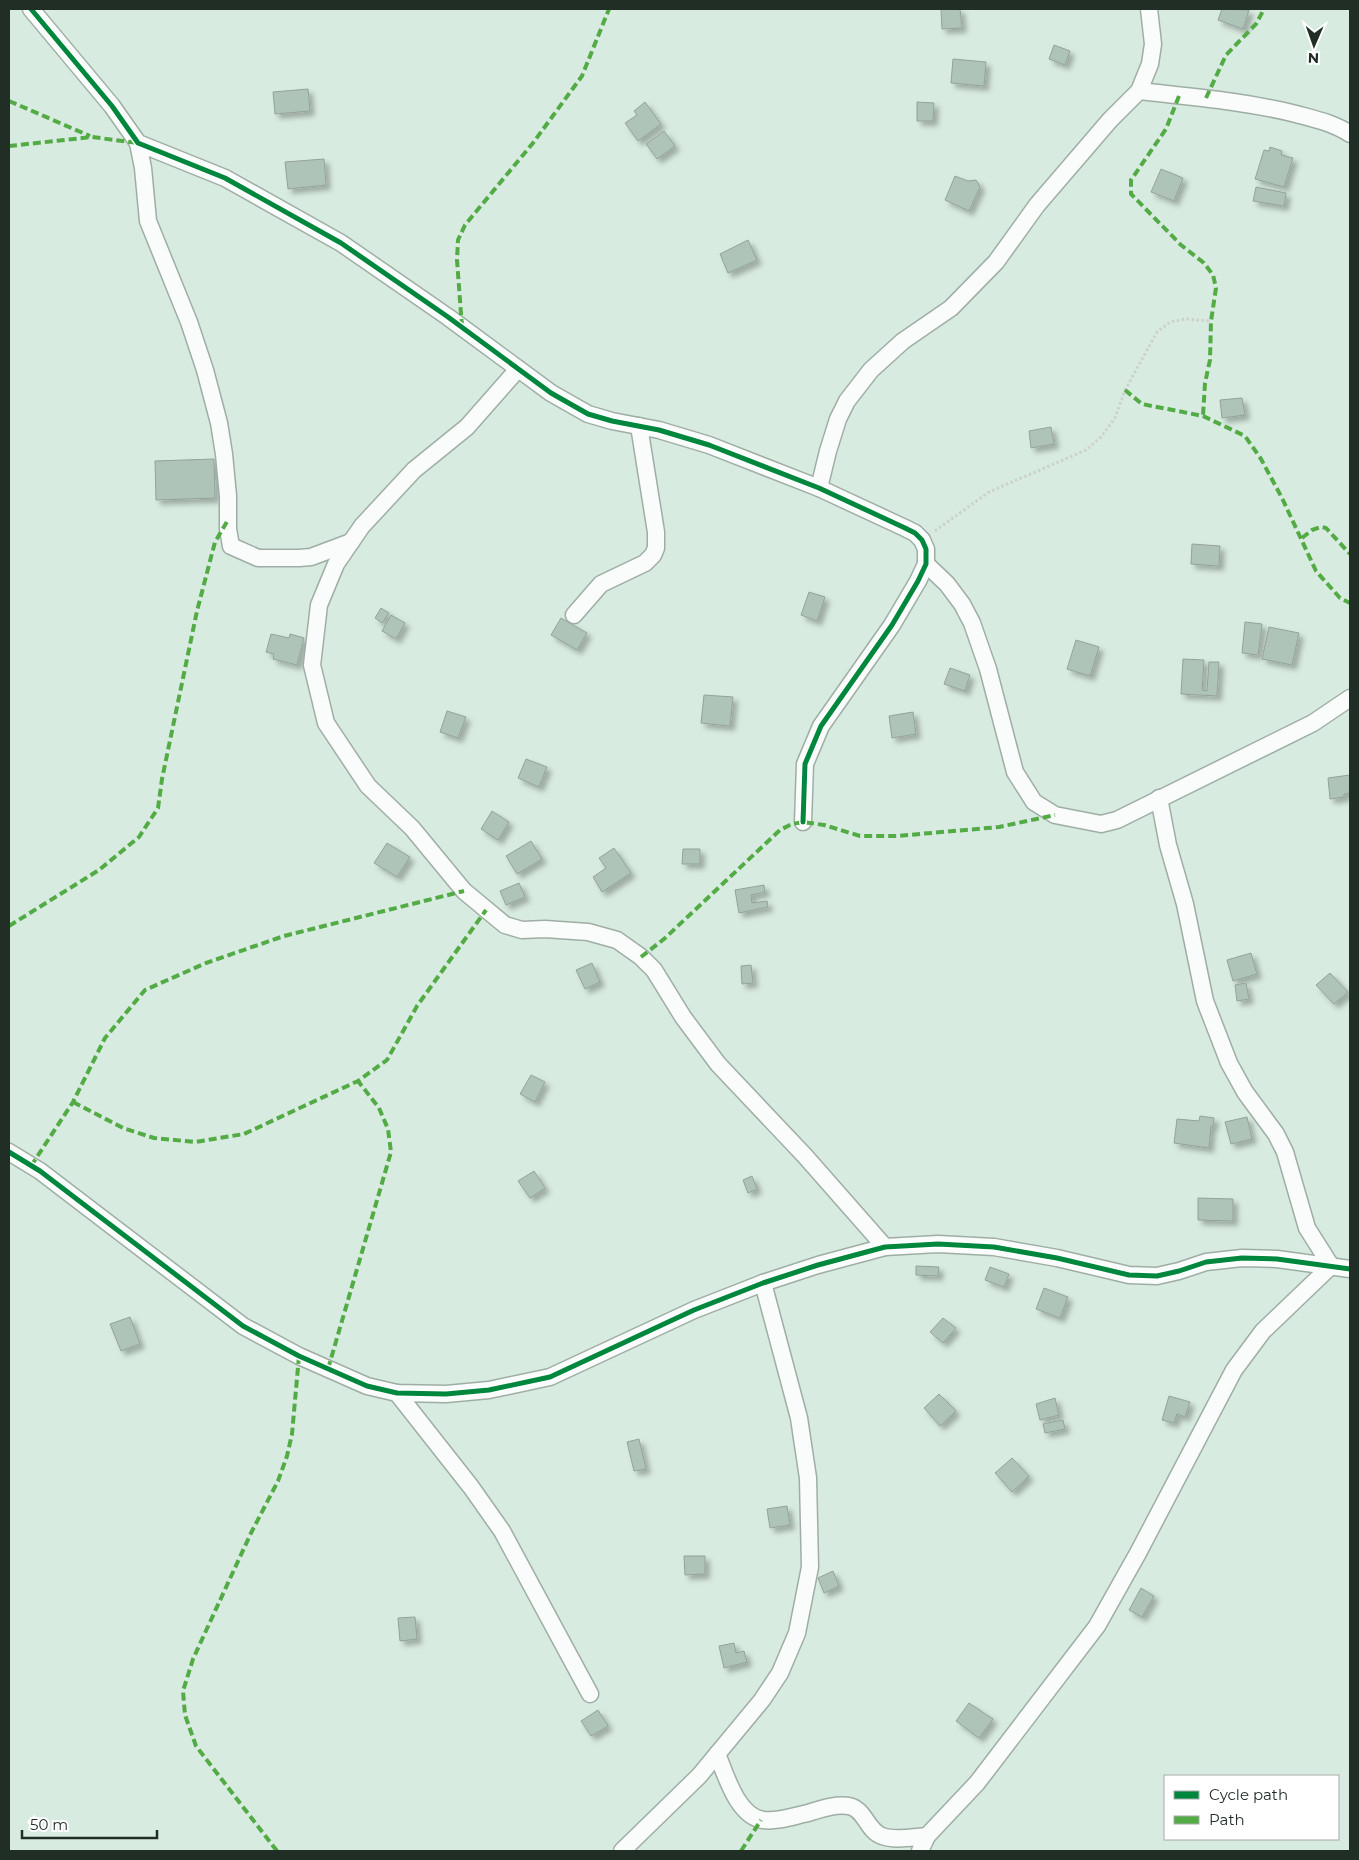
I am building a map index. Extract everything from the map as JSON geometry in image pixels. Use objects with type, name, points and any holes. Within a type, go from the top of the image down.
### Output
[{"type":"street","points":[[31,9],[112,106],[138,143],[143,168],[148,221],[189,322],[205,370],[219,423],[228,496],[228,529],[231,546],[258,558],[299,558],[311,557],[351,542]]},
{"type":"street","points":[[820,488],[828,451],[838,419],[847,401],[871,370],[903,341],[951,308],[996,262],[1038,205],[1110,120],[1139,91],[1150,64],[1153,44],[1150,9]]},
{"type":"street","points":[[1139,91],[1260,105],[1314,119],[1341,128],[1350,134]]},
{"type":"street","points":[[138,143],[225,178],[341,243],[448,317],[551,393],[588,414],[659,430],[709,445],[820,488],[915,533],[922,540],[926,549],[926,564],[918,581],[892,625],[821,726],[805,764],[803,822]]},
{"type":"street","points":[[518,369],[467,427],[414,470],[362,526],[336,564],[319,605],[312,665],[326,723],[368,786],[412,828],[464,891],[504,925],[522,930],[545,929],[588,932],[618,940],[641,957],[654,970],[683,1017],[718,1064],[805,1156],[886,1247]]},
{"type":"street","points":[[574,615],[601,584],[645,563],[653,555],[656,548],[656,532],[639,426]]},
{"type":"street","points":[[926,564],[947,584],[962,604],[972,623],[988,669],[1015,772],[1034,802],[1055,815],[1100,824],[1117,820],[1313,723],[1350,698]]},
{"type":"street","points":[[1159,798],[1168,845],[1185,904],[1206,1002],[1211,1017],[1230,1063],[1245,1092],[1276,1134],[1286,1152],[1307,1228],[1331,1266]]},
{"type":"street","points":[[9,1152],[40,1171],[243,1326],[299,1356],[367,1386],[398,1393],[446,1394],[489,1390],[550,1377],[694,1310],[818,1264],[886,1247],[938,1244],[994,1246],[1129,1275],[1156,1276],[1179,1272],[1206,1262],[1242,1258],[1277,1259],[1350,1269]]},
{"type":"street","points":[[920,1851],[927,1836],[977,1783],[1096,1626],[1138,1554],[1234,1370],[1263,1330],[1331,1266]]},
{"type":"street","points":[[622,1851],[699,1776],[762,1700],[780,1673],[797,1633],[810,1567],[808,1478],[799,1418],[764,1283]]},
{"type":"street","points":[[398,1393],[471,1487],[502,1531],[590,1694]]},
{"type":"street","points":[[717,1754],[731,1789],[742,1808],[751,1816],[761,1820],[772,1820],[827,1807],[849,1806],[859,1811],[880,1836],[893,1838],[927,1836]]},
{"type":"path","points":[[922,540],[989,492],[1086,450],[1101,437],[1115,418],[1125,390],[1157,332],[1170,322],[1184,319],[1212,321]]},
{"type":"building","points":[[941,9],[960,9],[962,28],[942,29]]},
{"type":"building","points":[[1222,9],[1249,10],[1243,29],[1218,20]]},
{"type":"building","points":[[1054,45],[1070,51],[1065,65],[1049,59]]},
{"type":"building","points":[[953,59],[986,62],[984,86],[951,83]]},
{"type":"building","points":[[308,89],[310,111],[275,114],[273,92]]},
{"type":"building","points":[[645,102],[661,124],[638,141],[625,123],[637,115],[634,111]]},
{"type":"building","points":[[917,102],[934,103],[933,121],[917,121]]},
{"type":"building","points":[[664,131],[675,146],[657,159],[646,144]]},
{"type":"building","points":[[1270,147],[1282,151],[1281,155],[1293,158],[1284,187],[1255,179],[1264,150],[1269,151]]},
{"type":"building","points":[[324,159],[326,185],[288,189],[285,162]]},
{"type":"building","points":[[1161,169],[1183,178],[1174,201],[1151,192]]},
{"type":"building","points":[[955,176],[968,181],[976,180],[980,187],[969,211],[945,200]]},
{"type":"building","points":[[1256,187],[1286,193],[1284,206],[1253,201]]},
{"type":"building","points":[[748,240],[757,260],[728,273],[720,254]]},
{"type":"building","points":[[1242,398],[1245,415],[1222,418],[1220,400]]},
{"type":"building","points":[[1051,427],[1054,444],[1031,448],[1029,431]]},
{"type":"building","points":[[214,459],[215,498],[156,500],[155,461]]},
{"type":"building","points":[[1192,544],[1220,546],[1219,566],[1191,564]]},
{"type":"building","points":[[809,592],[825,597],[817,621],[801,615]]},
{"type":"building","points":[[381,608],[389,613],[382,623],[375,618]]},
{"type":"building","points":[[391,615],[405,623],[396,639],[382,631]]},
{"type":"building","points":[[561,618],[587,633],[577,650],[551,635]]},
{"type":"building","points":[[1245,622],[1262,624],[1258,655],[1242,653]]},
{"type":"building","points":[[1269,627],[1299,633],[1292,665],[1262,659]]},
{"type":"building","points":[[271,634],[289,638],[290,634],[304,638],[297,665],[273,659],[274,654],[266,652]]},
{"type":"building","points":[[1076,640],[1099,647],[1090,676],[1067,669]]},
{"type":"building","points":[[1183,659],[1204,660],[1202,690],[1207,691],[1209,662],[1219,662],[1217,696],[1181,694]]},
{"type":"building","points":[[950,668],[970,675],[965,691],[944,684]]},
{"type":"building","points":[[704,695],[733,697],[730,726],[701,723]]},
{"type":"building","points":[[447,711],[466,717],[458,738],[440,732]]},
{"type":"building","points":[[913,712],[916,734],[892,738],[889,716]]},
{"type":"building","points":[[526,759],[547,767],[539,787],[518,778]]},
{"type":"building","points":[[1350,775],[1350,793],[1344,794],[1344,797],[1330,799],[1328,778]]},
{"type":"building","points":[[492,811],[509,822],[498,840],[481,829]]},
{"type":"building","points":[[531,841],[542,859],[517,874],[506,856]]},
{"type":"building","points":[[387,843],[410,857],[397,877],[374,863]]},
{"type":"building","points":[[614,848],[631,873],[602,892],[593,877],[606,868],[599,858]]},
{"type":"building","points":[[683,849],[700,849],[700,864],[682,864]]},
{"type":"building","points":[[519,883],[525,897],[506,905],[500,891]]},
{"type":"building","points":[[764,885],[765,892],[751,895],[752,903],[767,901],[768,907],[739,913],[735,890]]},
{"type":"building","points":[[1251,953],[1257,974],[1233,981],[1227,960]]},
{"type":"building","points":[[592,963],[600,982],[585,989],[576,970]]},
{"type":"building","points":[[751,965],[753,983],[742,984],[741,966]]},
{"type":"building","points":[[1330,973],[1348,992],[1334,1004],[1316,985]]},
{"type":"building","points":[[1246,983],[1249,999],[1237,1001],[1235,985]]},
{"type":"building","points":[[531,1075],[545,1082],[535,1102],[520,1094]]},
{"type":"building","points":[[1200,1116],[1214,1118],[1213,1126],[1211,1126],[1209,1148],[1174,1143],[1177,1119],[1199,1121]]},
{"type":"building","points":[[1247,1117],[1252,1139],[1231,1144],[1225,1122]]},
{"type":"building","points":[[534,1171],[545,1188],[530,1198],[518,1181]]},
{"type":"building","points":[[752,1176],[757,1189],[748,1193],[743,1180]]},
{"type":"building","points":[[1198,1198],[1233,1199],[1233,1221],[1198,1220]]},
{"type":"building","points":[[916,1266],[939,1267],[938,1276],[916,1275]]},
{"type":"building","points":[[990,1267],[1009,1274],[1004,1287],[985,1280]]},
{"type":"building","points":[[1044,1288],[1068,1297],[1060,1318],[1036,1309]]},
{"type":"building","points":[[130,1317],[140,1344],[121,1351],[110,1324]]},
{"type":"building","points":[[943,1318],[956,1328],[943,1343],[930,1332]]},
{"type":"building","points":[[939,1394],[956,1411],[940,1426],[924,1408]]},
{"type":"building","points":[[1169,1396],[1190,1402],[1185,1417],[1177,1414],[1174,1423],[1162,1420]]},
{"type":"building","points":[[1055,1398],[1059,1415],[1040,1420],[1036,1404]]},
{"type":"building","points":[[1063,1420],[1065,1429],[1045,1433],[1043,1424]]},
{"type":"building","points":[[639,1439],[646,1469],[634,1471],[627,1442]]},
{"type":"building","points":[[1012,1458],[1029,1476],[1012,1492],[995,1473]]},
{"type":"building","points":[[787,1506],[790,1525],[770,1528],[767,1509]]},
{"type":"building","points":[[684,1556],[705,1556],[705,1574],[685,1575]]},
{"type":"building","points":[[833,1571],[839,1586],[824,1593],[818,1578]]},
{"type":"building","points":[[1141,1588],[1154,1596],[1142,1617],[1129,1610]]},
{"type":"building","points":[[415,1617],[417,1639],[400,1641],[398,1618]]},
{"type":"building","points":[[734,1643],[736,1653],[744,1651],[747,1662],[724,1668],[719,1646]]},
{"type":"building","points":[[969,1703],[993,1719],[979,1738],[956,1721]]},
{"type":"building","points":[[598,1710],[608,1726],[591,1736],[581,1721]]},
{"type":"marked path","points":[[462,327],[457,260],[458,240],[465,225],[533,143],[582,76],[609,9]]},
{"type":"marked path","points":[[1206,98],[1226,55],[1256,24],[1264,9]]},
{"type":"marked path","points":[[1179,96],[1166,129],[1131,180],[1131,194],[1181,245],[1204,263],[1213,275],[1216,288],[1211,321],[1210,360],[1205,383],[1203,416]]},
{"type":"marked path","points":[[9,101],[90,136]]},
{"type":"marked path","points":[[9,146],[92,137],[138,143]]},
{"type":"marked path","points":[[1125,390],[1142,404],[1203,416],[1245,436],[1261,459],[1282,498],[1316,571],[1340,598],[1350,603]]},
{"type":"marked path","points":[[9,926],[99,870],[139,837],[158,808],[162,779],[197,611],[215,542],[228,520]]},
{"type":"marked path","points":[[1302,538],[1312,530],[1321,527],[1326,528],[1350,554]]},
{"type":"marked path","points":[[641,957],[664,939],[780,830],[792,824],[803,822],[824,825],[860,836],[897,836],[999,827],[1055,815]]},
{"type":"marked path","points":[[31,1166],[73,1102],[105,1038],[145,990],[206,963],[284,936],[464,891]]},
{"type":"marked path","points":[[73,1102],[123,1128],[154,1138],[195,1142],[244,1134],[358,1081],[387,1060],[417,1006],[486,910]]},
{"type":"marked path","points":[[328,1369],[391,1152],[388,1129],[379,1108],[358,1081]]},
{"type":"marked path","points":[[277,1851],[196,1746],[185,1715],[183,1691],[193,1659],[251,1533],[278,1481],[287,1456],[292,1434],[299,1356]]},
{"type":"marked path","points":[[741,1851],[761,1820]]},
{"type":"cycle path","points":[[31,9],[112,106],[138,143],[225,178],[341,243],[448,317],[551,393],[588,414],[612,421],[659,430],[709,445],[819,488],[915,533],[922,540],[926,549],[926,564],[918,581],[892,625],[821,726],[805,764],[803,822]]},
{"type":"cycle path","points":[[9,1152],[40,1171],[243,1326],[299,1356],[367,1386],[397,1393],[446,1394],[489,1390],[550,1377],[694,1310],[763,1283],[818,1265],[885,1247],[938,1244],[994,1247],[1057,1258],[1129,1275],[1157,1276],[1206,1262],[1242,1258],[1277,1259],[1350,1269]]}]
